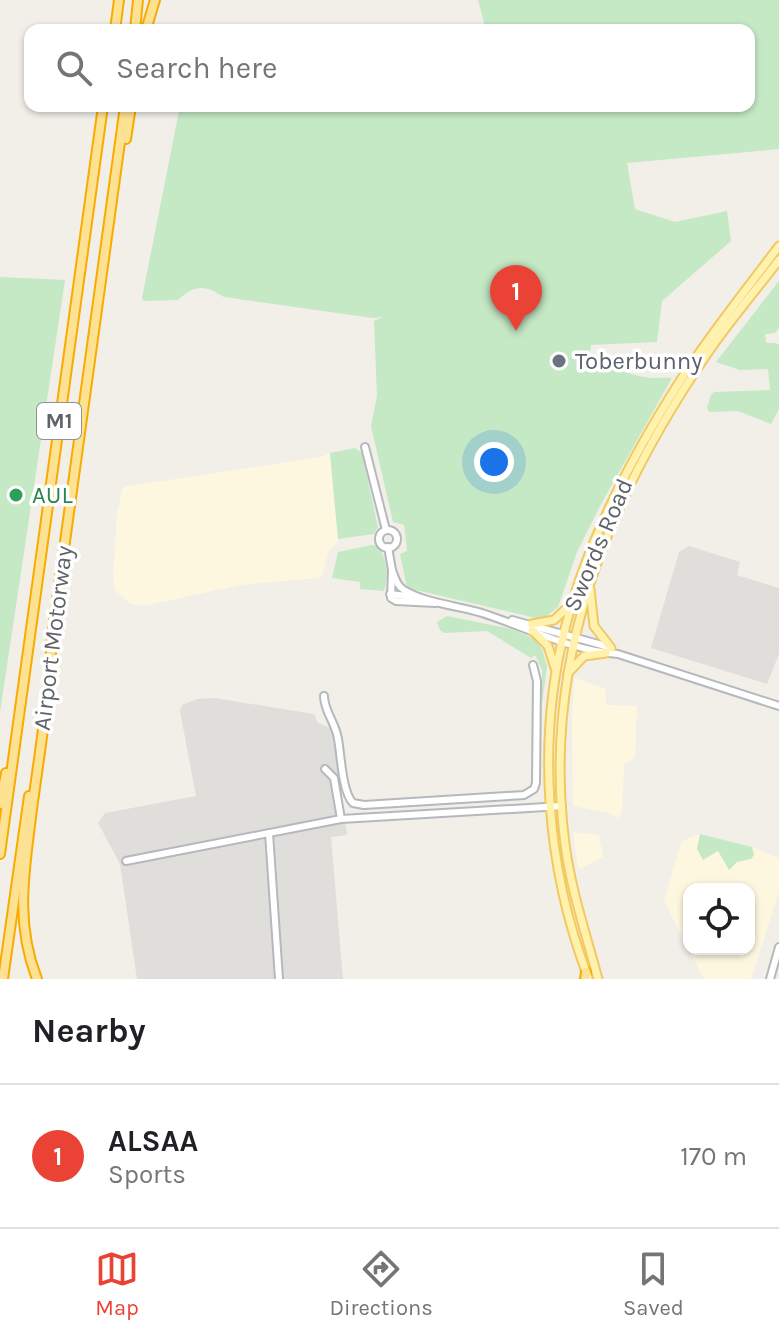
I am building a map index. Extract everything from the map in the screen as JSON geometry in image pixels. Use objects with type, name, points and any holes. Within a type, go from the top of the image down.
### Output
[{"type":"highway","points":[[136,24],[138,0]]},
{"type":"highway","points":[[148,24],[155,0]]},
{"type":"highway","points":[[116,24],[119,2]]},
{"type":"highway","name":"Airport Motorway","points":[[23,682],[102,112]]},
{"type":"highway","name":"Airport Motorway","points":[[37,979],[24,934],[22,887],[50,675],[52,636],[124,112]]},
{"type":"highway","name":"M1","points":[[103,269],[130,112]]},
{"type":"highway","name":"M1","points":[[3,979],[52,636]]},
{"type":"highway","name":"M1","points":[[0,804],[23,682]]},
{"type":"highway","name":"M1","points":[[0,854],[23,682]]},
{"type":"main road","name":"Swords Road","points":[[587,977],[563,893],[551,807],[550,746],[556,674],[563,637],[572,604],[605,522],[649,433],[703,347],[779,246]]},
{"type":"main road","name":"Swords Road","points":[[598,979],[573,887],[562,806],[560,747],[566,675],[573,640],[589,582],[622,501],[673,404],[711,347],[779,260]]},
{"type":"main road","points":[[566,675],[584,656],[608,651],[594,626],[589,582]]},
{"type":"main road","points":[[556,674],[548,646],[532,627],[554,620],[572,604]]},
{"type":"street","points":[[365,447],[386,530]]},
{"type":"street","points":[[388,547],[395,543],[396,537],[392,531],[386,530],[380,535],[380,541],[388,547],[392,570],[390,594],[396,601],[435,603]]},
{"type":"street","points":[[392,570],[403,589],[435,603],[532,627],[779,706]]},
{"type":"street","points":[[390,594],[422,598]]},
{"type":"street","points":[[324,696],[325,709],[336,728],[347,792],[353,803],[364,805],[524,795],[534,789],[536,783],[537,681],[533,665]]},
{"type":"street","points":[[325,769],[334,778],[341,819]]},
{"type":"street","points":[[126,861],[341,819],[562,806]]},
{"type":"street","points":[[269,833],[279,979]]},
{"type":"street","points":[[770,979],[779,947]]},
{"type":"shaded area","points":[[330,453],[338,542],[328,552],[323,574],[319,578],[241,585],[143,606],[129,603],[116,591],[113,577],[117,513],[123,487],[321,457]]},
{"type":"shaded area","points":[[689,546],[740,562],[737,575],[779,588],[779,654],[767,684],[651,648],[679,552]]},
{"type":"shaded area","points":[[575,678],[606,689],[606,705],[637,706],[635,758],[624,765],[619,818],[573,806],[572,712]]},
{"type":"shaded area","points":[[215,698],[314,714],[318,723],[333,729],[347,835],[331,837],[343,979],[137,979],[120,864],[98,823],[105,813],[196,796],[180,711],[182,705],[197,699]]},
{"type":"shaded area","points":[[573,832],[599,835],[603,857],[578,868]]},
{"type":"shaded area","points":[[700,834],[752,847],[779,858],[779,892],[751,979],[704,979],[692,955],[755,955],[755,883],[683,883],[683,938],[664,900],[682,841]]},
{"type":"green space","points":[[478,0],[779,0],[779,149],[627,163],[635,209],[675,222],[727,211],[731,241],[662,301],[657,342],[591,345],[590,353],[598,360],[621,370],[648,378],[672,378],[577,552],[558,607],[547,616],[536,618],[407,588],[400,554],[407,551],[404,525],[393,522],[371,426],[377,396],[374,321],[383,317],[224,297],[200,288],[178,300],[143,301],[142,298],[179,112],[755,112],[755,24],[484,24]]},
{"type":"green space","name":"AUL","points":[[0,277],[65,280],[0,712]]},
{"type":"green space","points":[[779,281],[779,328],[775,333],[765,334],[766,343],[779,345],[779,409],[771,424],[738,411],[709,412],[707,408],[714,392],[770,390],[768,369],[740,370],[716,362]]},
{"type":"green space","points":[[355,448],[362,453],[378,527],[374,534],[338,539],[330,453]]},
{"type":"green space","points":[[378,546],[385,562],[384,591],[360,589],[360,582],[332,578],[338,552]]},
{"type":"green space","points":[[447,616],[511,629],[533,638],[542,649],[547,666],[542,704],[542,670],[535,655],[531,658],[487,631],[444,633],[437,622]]},
{"type":"green space","points":[[700,834],[752,847],[754,855],[751,859],[737,862],[729,870],[718,851],[703,860],[697,849]]},
{"type":"place","name":"ALSAA","points":[[516,331]]},
{"type":"place","name":"Toberbunny","points":[[559,361]]},
{"type":"place","name":"AUL","points":[[16,495]]}]
